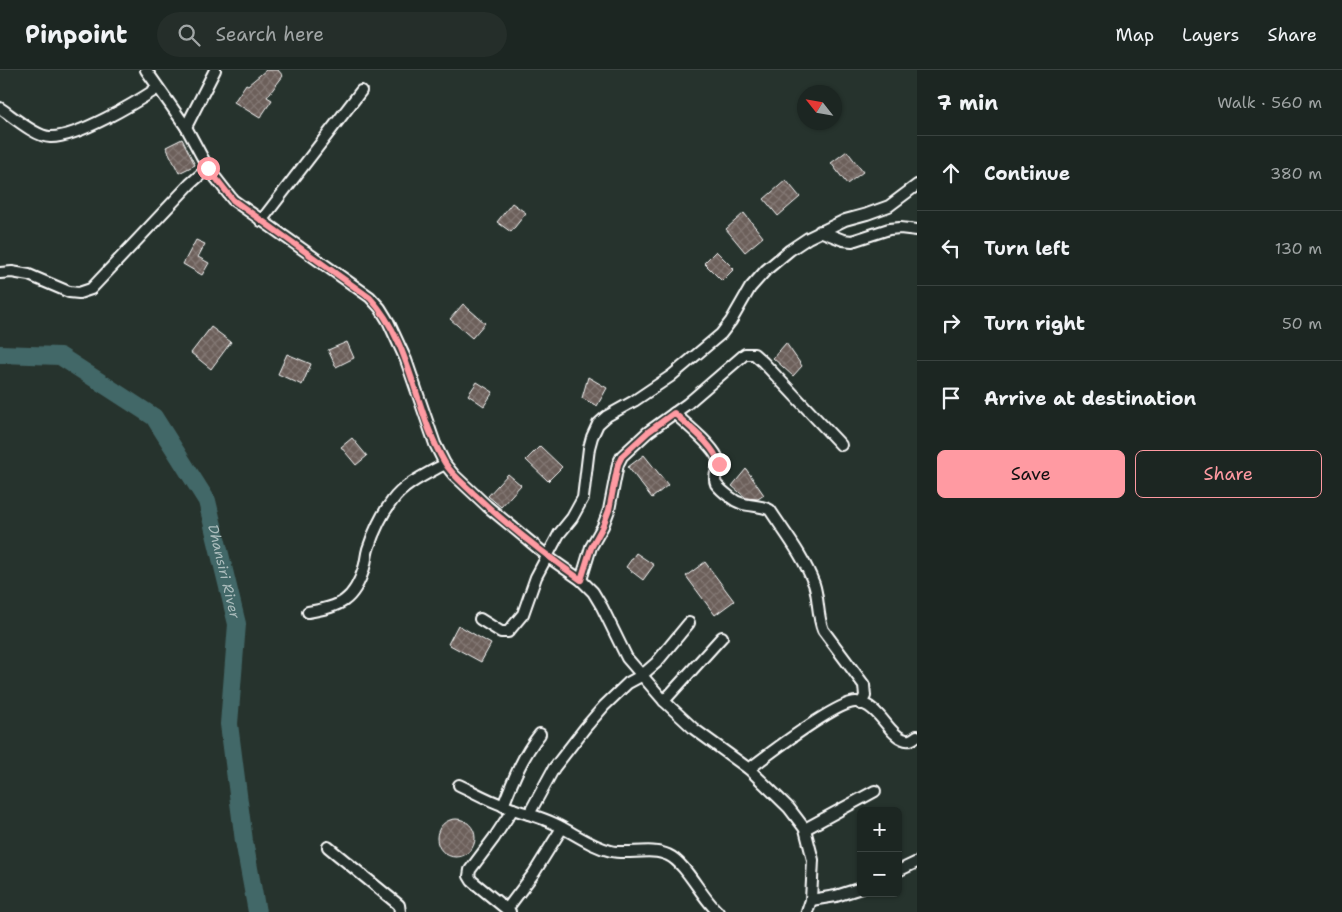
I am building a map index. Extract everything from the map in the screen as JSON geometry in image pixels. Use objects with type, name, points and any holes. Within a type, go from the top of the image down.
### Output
[{"type":"street","points":[[146,70],[186,127],[208,168],[233,200],[370,298],[380,308],[406,360],[435,444],[454,475],[487,506],[593,592],[627,658],[641,676],[694,729],[750,769],[789,808],[805,829],[813,860],[810,900],[807,912]]},
{"type":"street","points":[[186,127],[215,70]]},
{"type":"street","points":[[0,108],[39,134],[49,137],[76,131],[130,106],[158,88]]},
{"type":"street","points":[[261,221],[361,92]]},
{"type":"street","points":[[0,272],[12,272],[29,276],[69,292],[79,293],[91,289],[190,184],[208,168]]},
{"type":"street","points":[[480,619],[501,632],[508,632],[527,606],[536,577],[549,557],[560,534],[584,498],[589,448],[598,424],[607,416],[634,402],[671,376],[721,334],[731,321],[750,288],[766,270],[790,250],[820,231],[845,220],[890,206],[917,186]]},
{"type":"street","points":[[820,231],[843,240],[852,241],[890,229],[917,230]]},
{"type":"street","points":[[577,578],[609,510],[618,464],[622,456],[648,432],[674,413],[744,354],[754,354],[841,445]]},
{"type":"street","points":[[674,413],[717,457],[719,464],[715,479],[716,484],[731,498],[742,504],[764,507],[770,510],[808,569],[814,585],[823,630],[864,685],[865,696],[861,704]]},
{"type":"street","points":[[308,612],[338,605],[349,598],[361,578],[368,550],[391,502],[399,492],[446,464]]},
{"type":"street","points":[[529,814],[554,768],[570,746],[604,706],[628,683],[641,676],[656,663],[690,623]]},
{"type":"street","points":[[664,701],[722,637]]},
{"type":"street","points":[[750,769],[781,745],[823,717],[854,702],[861,704],[881,717],[904,740],[911,740],[917,736]]},
{"type":"street","points":[[540,734],[521,763],[508,807],[470,870],[469,876],[472,881],[509,911],[562,828]]},
{"type":"street","points":[[459,785],[562,828],[611,851],[624,853],[659,852],[668,855],[682,866],[718,912]]},
{"type":"street","points":[[805,829],[875,791]]},
{"type":"street","points":[[328,847],[399,905],[400,912]]},
{"type":"street","points":[[902,869],[917,862]]},
{"type":"street","points":[[810,900],[836,896],[857,889]]},
{"type":"building","points":[[266,70],[278,70],[283,76],[267,97],[272,100],[260,118],[234,102],[246,84],[248,85]]},
{"type":"building","points":[[182,139],[195,165],[179,173],[166,147]]},
{"type":"building","points":[[847,151],[863,172],[847,184],[831,163]]},
{"type":"building","points":[[786,180],[800,197],[778,216],[764,199]]},
{"type":"building","points":[[512,203],[526,213],[511,232],[497,222]]},
{"type":"building","points":[[744,213],[763,237],[745,252],[726,229]]},
{"type":"building","points":[[196,240],[205,244],[198,257],[209,263],[202,275],[183,264]]},
{"type":"building","points":[[716,251],[734,269],[722,281],[704,263]]},
{"type":"building","points":[[463,304],[485,323],[472,338],[450,319]]},
{"type":"building","points":[[211,327],[231,342],[211,369],[191,353]]},
{"type":"building","points":[[347,342],[354,358],[336,367],[328,350]]},
{"type":"building","points":[[786,343],[802,366],[793,376],[773,358]]},
{"type":"building","points":[[287,354],[311,364],[302,385],[278,374]]},
{"type":"building","points":[[588,377],[607,388],[597,406],[582,398]]},
{"type":"building","points":[[477,382],[493,392],[484,406],[468,395]]},
{"type":"building","points":[[352,438],[367,456],[356,465],[341,447]]},
{"type":"building","points":[[540,446],[562,467],[548,481],[526,460]]},
{"type":"building","points":[[644,455],[668,485],[652,498],[628,467]]},
{"type":"building","points":[[746,469],[764,495],[758,499],[746,498],[732,486]]},
{"type":"building","points":[[508,474],[521,485],[501,507],[488,496]]},
{"type":"building","points":[[636,553],[654,565],[643,580],[626,567]]},
{"type":"building","points":[[705,562],[734,601],[715,615],[686,576]]},
{"type":"building","points":[[458,625],[491,644],[481,662],[448,644]]},
{"type":"building","points":[[456,819],[469,825],[475,838],[469,851],[456,857],[443,851],[437,838],[443,825]]},
{"type":"waterway","name":"Dhansiri River","points":[[0,354],[60,356],[154,417],[207,501],[237,624],[229,724],[244,841],[257,912]]},
{"type":"route","points":[[208,168],[233,200],[370,298],[380,308],[406,360],[435,444],[454,475],[487,506],[551,559],[581,580],[586,560],[609,510],[618,464],[631,446],[674,413],[708,446],[717,457],[719,464]]}]
